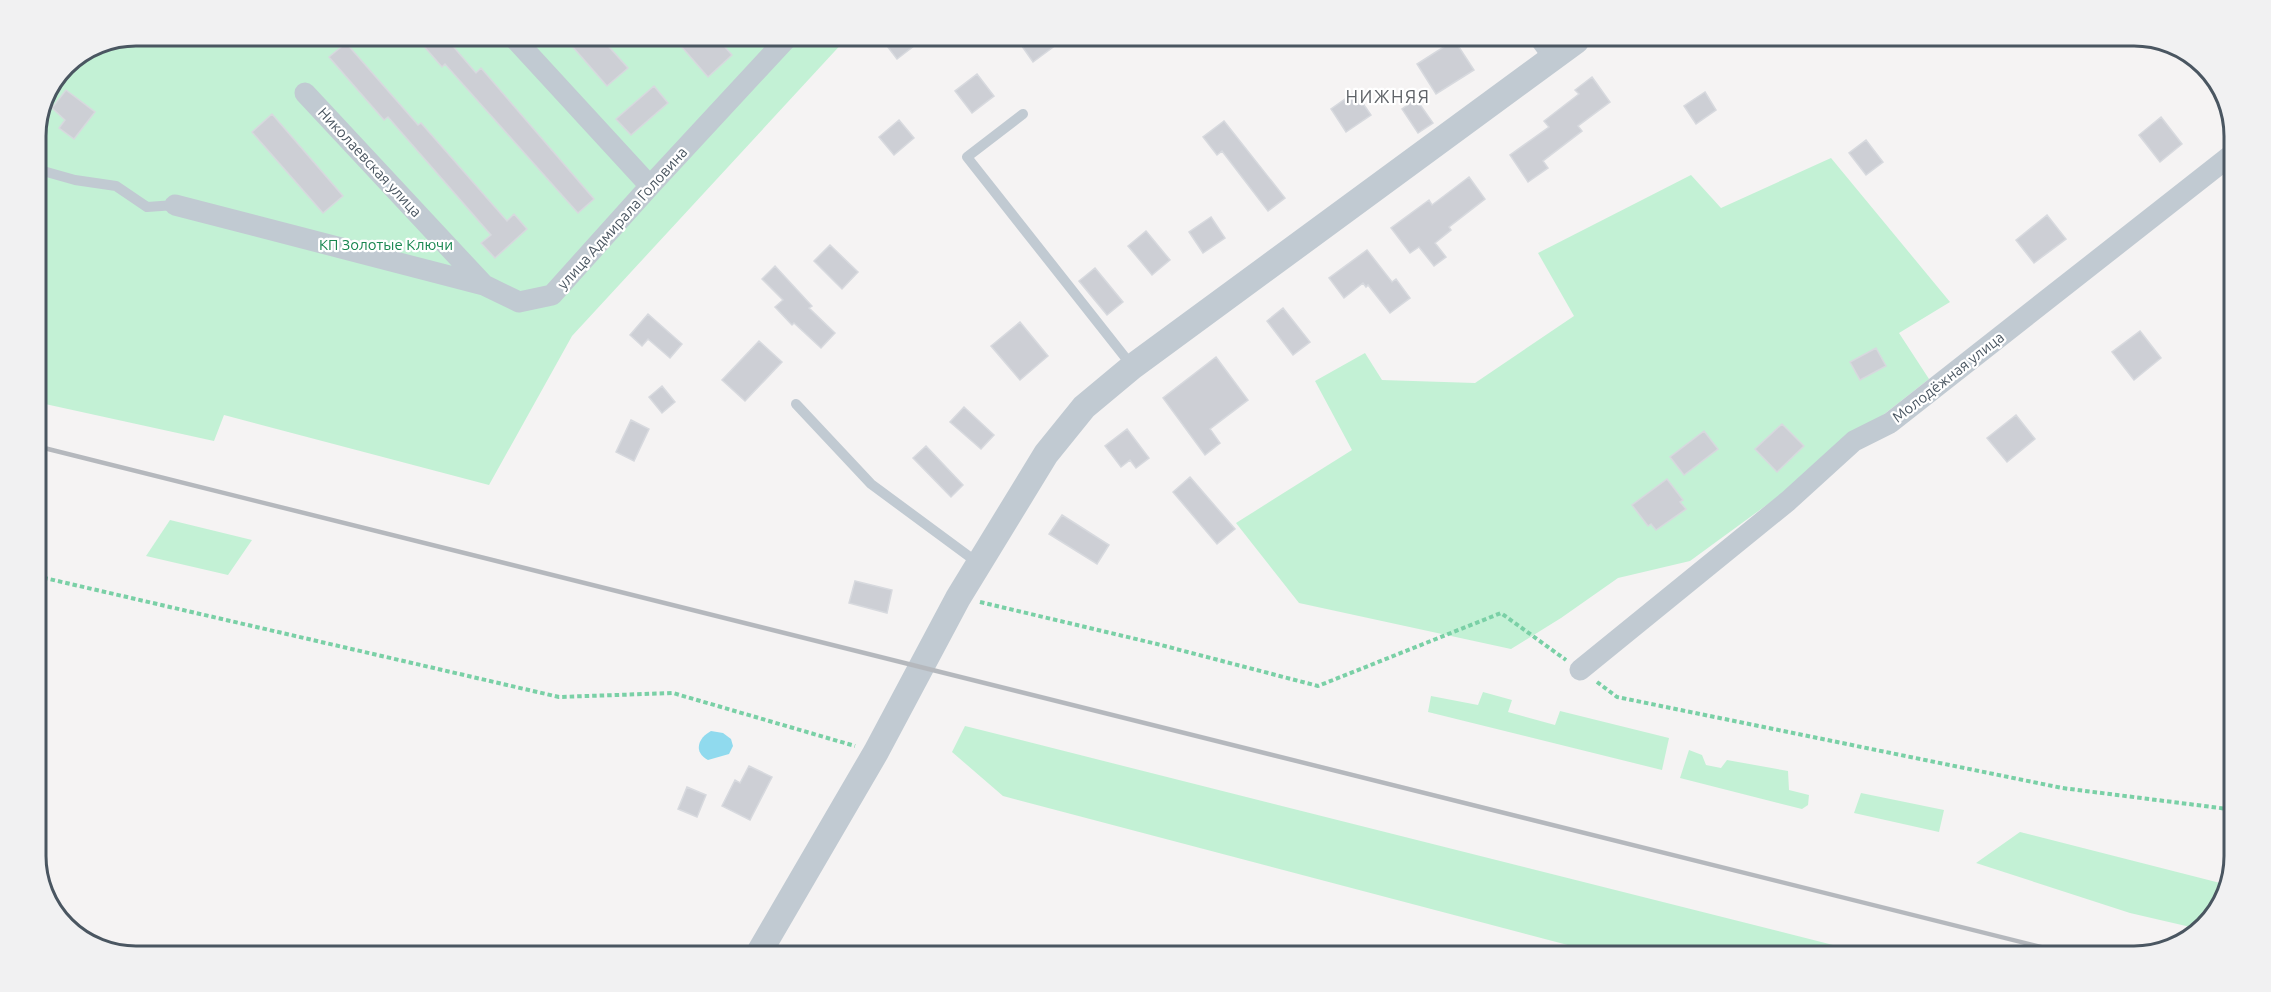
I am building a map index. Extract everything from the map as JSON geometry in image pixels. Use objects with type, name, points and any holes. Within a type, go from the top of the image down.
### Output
[{"type":"street","points":[[521,46],[650,186]]},
{"type":"street","name":"улица Адмирала Головина","points":[[175,205],[484,285],[519,302],[552,295],[774,46]]},
{"type":"street","points":[[763,946],[876,752],[958,598],[1046,454],[1084,407],[1132,367],[1542,51],[1559,46]]},
{"type":"street","name":"Николаевская улица","points":[[305,93],[484,285]]},
{"type":"street","name":"Молодёжная улица","points":[[1580,670],[1788,501],[1854,441],[1890,423],[2224,161]]},
{"type":"lane","points":[[1023,114],[967,157],[1132,367]]},
{"type":"lane","points":[[47,172],[75,180],[116,186],[147,207],[175,205]]},
{"type":"lane","points":[[796,404],[870,483],[979,563]]},
{"type":"path","points":[[47,579],[560,697],[672,693],[876,752]]},
{"type":"path","points":[[994,605],[1318,686],[1501,613],[1617,697],[2062,788],[2224,808]]},
{"type":"green space","name":"КП Золотые Ключи","points":[[136,46],[840,46],[572,336],[489,485],[224,415],[214,441],[47,404],[47,131],[53,102],[62,86],[86,62],[102,53]]},
{"type":"green space","points":[[1831,158],[1950,302],[1899,333],[1929,379],[1794,485],[1690,561],[1618,578],[1561,618],[1511,649],[1299,603],[1236,523],[1352,450],[1315,381],[1365,353],[1382,380],[1475,383],[1574,316],[1538,253],[1691,175],[1721,208]]},
{"type":"green space","points":[[170,520],[252,540],[228,575],[146,556]]},
{"type":"green space","points":[[1483,692],[1512,700],[1508,712],[1555,725],[1560,711],[1669,738],[1662,770],[1428,712],[1431,696],[1478,705]]},
{"type":"green space","points":[[965,726],[1835,946],[1572,946],[1003,796],[952,752]]},
{"type":"green space","points":[[1689,750],[1702,755],[1706,765],[1721,768],[1727,760],[1788,771],[1789,790],[1809,795],[1808,805],[1802,809],[1680,778]]},
{"type":"green space","points":[[1861,793],[1944,810],[1939,832],[1854,813]]},
{"type":"green space","points":[[2020,832],[2220,883],[2206,910],[2189,927],[2130,913],[1976,863]]},
{"type":"water","points":[[711,731],[723,733],[731,739],[733,746],[729,754],[708,760],[703,757],[699,749],[700,741]]},
{"type":"building","points":[[342,46],[349,46],[418,125],[421,123],[507,221],[514,214],[527,229],[495,258],[481,243],[491,235],[388,117],[384,120],[329,57]]},
{"type":"building","points":[[424,46],[453,46],[476,73],[481,68],[594,199],[578,213],[445,64],[442,67]]},
{"type":"building","points":[[572,46],[608,46],[628,68],[607,86]]},
{"type":"building","points":[[681,46],[724,46],[732,55],[708,77]]},
{"type":"building","points":[[887,46],[914,46],[897,59]]},
{"type":"building","points":[[1022,46],[1055,46],[1033,62]]},
{"type":"building","points":[[1445,46],[1458,46],[1474,70],[1436,94],[1417,64]]},
{"type":"building","points":[[977,74],[994,96],[972,113],[955,91]]},
{"type":"building","points":[[1592,77],[1610,102],[1578,126],[1582,131],[1543,161],[1548,168],[1528,182],[1510,155],[1549,127],[1544,121],[1579,94],[1575,90]]},
{"type":"building","points":[[654,86],[668,103],[631,135],[616,119]]},
{"type":"building","points":[[66,90],[95,112],[74,139],[59,128],[65,120],[52,108]]},
{"type":"building","points":[[1355,92],[1371,115],[1346,132],[1331,109]]},
{"type":"building","points":[[1705,92],[1716,110],[1696,124],[1684,106]]},
{"type":"building","points":[[1416,99],[1433,123],[1418,133],[1402,109]]},
{"type":"building","points":[[272,114],[343,196],[323,213],[252,132]]},
{"type":"building","points":[[2161,117],[2182,144],[2160,162],[2139,135]]},
{"type":"building","points":[[899,120],[914,138],[894,155],[879,137]]},
{"type":"building","points":[[1224,121],[1285,198],[1268,211],[1222,151],[1217,155],[1203,137]]},
{"type":"building","points":[[1866,140],[1883,162],[1866,175],[1849,153]]},
{"type":"building","points":[[1469,177],[1485,199],[1449,227],[1451,230],[1435,243],[1446,257],[1434,266],[1419,247],[1410,253],[1391,228],[1429,200],[1432,205]]},
{"type":"building","points":[[2047,215],[2066,239],[2034,263],[2016,240]]},
{"type":"building","points":[[1211,217],[1225,238],[1203,253],[1189,232]]},
{"type":"building","points":[[1146,231],[1170,260],[1152,275],[1128,246]]},
{"type":"building","points":[[830,245],[858,272],[842,289],[814,261]]},
{"type":"building","points":[[1367,250],[1392,282],[1396,279],[1410,298],[1390,313],[1368,285],[1366,287],[1363,283],[1344,298],[1329,278]]},
{"type":"building","points":[[775,266],[812,306],[809,308],[835,333],[821,348],[794,323],[792,325],[775,307],[783,300],[762,279]]},
{"type":"building","points":[[1095,268],[1123,302],[1107,315],[1079,281]]},
{"type":"building","points":[[1283,308],[1310,342],[1293,355],[1267,321]]},
{"type":"building","points":[[648,314],[682,344],[670,358],[648,339],[642,346],[630,335]]},
{"type":"building","points":[[1020,322],[1048,356],[1020,380],[991,346]]},
{"type":"building","points":[[2140,331],[2161,358],[2134,380],[2112,352]]},
{"type":"building","points":[[759,341],[782,362],[745,401],[722,380]]},
{"type":"building","points":[[1876,348],[1886,366],[1860,380],[1850,362]]},
{"type":"building","points":[[1216,357],[1248,400],[1210,429],[1220,443],[1205,455],[1163,398]]},
{"type":"building","points":[[662,386],[675,402],[662,413],[649,397]]},
{"type":"building","points":[[964,407],[994,435],[981,449],[950,422]]},
{"type":"building","points":[[2016,415],[2035,439],[2007,462],[1987,438]]},
{"type":"building","points":[[631,420],[649,429],[634,461],[616,452]]},
{"type":"building","points":[[1782,424],[1804,446],[1777,472],[1755,449]]},
{"type":"building","points":[[1127,429],[1149,458],[1136,468],[1130,460],[1121,467],[1105,446]]},
{"type":"building","points":[[1704,431],[1718,449],[1684,475],[1670,457]]},
{"type":"building","points":[[926,446],[963,485],[951,497],[913,458]]},
{"type":"building","points":[[1190,477],[1235,529],[1217,544],[1173,492]]},
{"type":"building","points":[[1667,479],[1683,500],[1680,502],[1686,509],[1656,530],[1651,524],[1648,526],[1632,505]]},
{"type":"building","points":[[1062,515],[1109,545],[1097,564],[1049,534]]},
{"type":"building","points":[[855,581],[892,590],[887,613],[849,603]]},
{"type":"building","points":[[749,766],[772,777],[750,820],[722,806],[735,780],[740,783]]},
{"type":"building","points":[[687,787],[706,795],[697,817],[678,809]]},
{"type":"railway","points":[[47,449],[2037,946]]},
{"type":"district","name":"НИЖНЯЯ","points":[[1388,96]]}]
